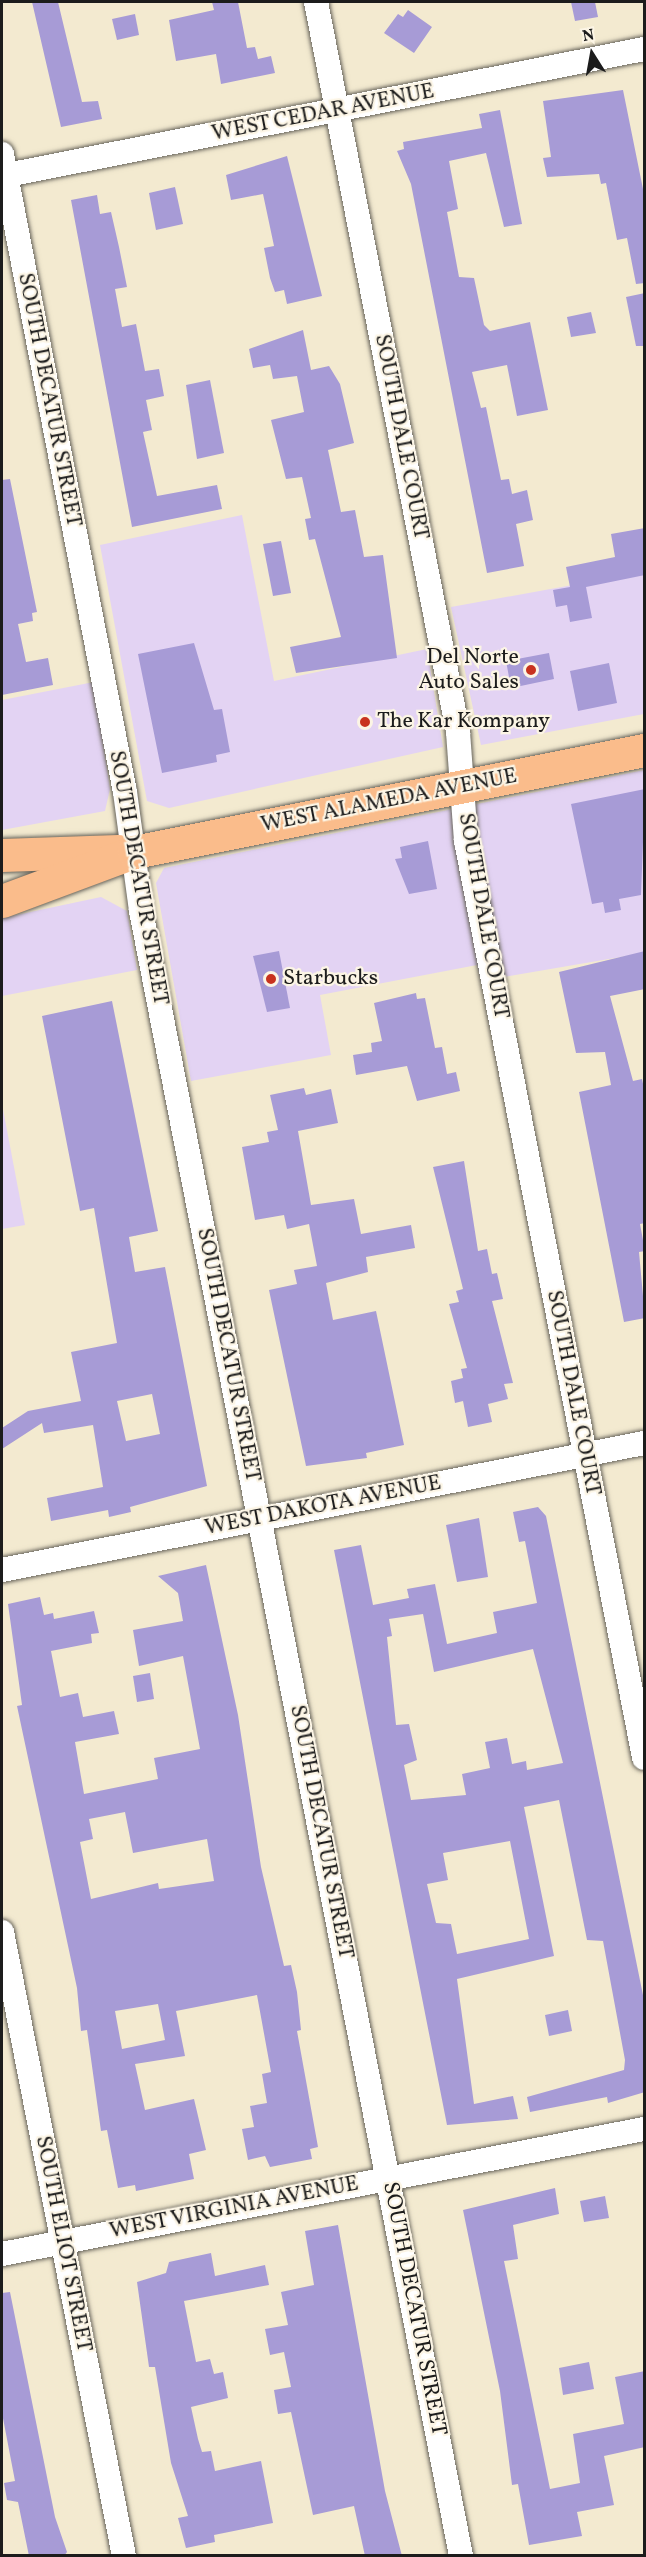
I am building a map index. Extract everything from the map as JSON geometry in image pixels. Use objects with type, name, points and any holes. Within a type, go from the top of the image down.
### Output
[{"type":"main road","name":"WEST ALAMEDA AVENUE","points":[[2,901],[134,852],[645,750]]},
{"type":"main road","name":"WEST ALAMEDA AVENUE","points":[[2,855],[134,852]]},
{"type":"street","name":"SOUTH DALE COURT","points":[[316,2],[458,732],[466,841],[645,1758]]},
{"type":"street","name":"WEST CEDAR AVENUE","points":[[3,169],[337,111],[645,49]]},
{"type":"street","name":"SOUTH DECATUR STREET","points":[[3,169],[134,852],[141,911],[461,2556]]},
{"type":"street","name":"WEST DAKOTA AVENUE","points":[[2,1570],[645,1443]]},
{"type":"street","name":"SOUTH ELIOT STREET","points":[[2,1932],[124,2556]]},
{"type":"street","name":"WEST VIRGINIA AVENUE","points":[[2,2254],[645,2129]]},
{"type":"shaded area","points":[[242,515],[274,681],[427,649],[443,747],[169,808],[147,801],[100,545]]},
{"type":"shaded area","points":[[644,572],[644,714],[481,745],[451,607]]},
{"type":"shaded area","points":[[94,682],[110,789],[105,811],[2,830],[2,700]]},
{"type":"shaded area","points":[[644,770],[644,953],[481,981],[477,965],[320,995],[331,1055],[191,1081],[156,883],[164,868]]},
{"type":"shaded area","points":[[101,897],[127,911],[137,970],[2,996],[2,918]]},
{"type":"shaded area","points":[[2,1104],[25,1225],[2,1229]]},
{"type":"building","points":[[32,2],[58,2],[82,102],[98,101],[102,119],[61,127]]},
{"type":"building","points":[[212,2],[238,2],[247,48],[255,47],[258,59],[271,56],[275,73],[221,84],[216,54],[176,61],[169,20],[214,10]]},
{"type":"building","points":[[571,2],[595,2],[598,17],[575,21]]},
{"type":"building","points":[[408,10],[432,27],[414,53],[384,33],[398,14],[403,17]]},
{"type":"building","points":[[135,14],[139,35],[117,40],[112,19]]},
{"type":"building","points":[[623,90],[645,199],[645,283],[636,284],[627,238],[617,240],[606,183],[601,184],[599,174],[547,177],[543,158],[551,157],[543,101]]},
{"type":"building","points":[[500,110],[522,224],[504,227],[486,153],[449,161],[458,209],[447,212],[459,277],[474,278],[484,325],[490,331],[530,322],[548,410],[517,416],[507,365],[472,372],[481,408],[486,407],[501,480],[509,479],[512,494],[527,490],[533,520],[516,524],[524,566],[487,573],[411,184],[397,151],[404,149],[403,142],[482,128],[479,114]]},
{"type":"building","points":[[287,156],[322,296],[287,304],[284,290],[275,292],[270,278],[264,248],[274,246],[263,194],[231,200],[226,175]]},
{"type":"building","points":[[175,187],[183,224],[156,230],[149,193]]},
{"type":"building","points":[[97,195],[100,214],[111,212],[127,287],[115,289],[122,327],[136,324],[145,371],[159,369],[164,396],[146,400],[152,430],[143,432],[157,496],[217,485],[222,509],[132,527],[71,200]]},
{"type":"building","points":[[645,293],[645,346],[636,346],[626,297]]},
{"type":"building","points":[[591,312],[596,333],[571,337],[567,317]]},
{"type":"building","points":[[303,330],[311,370],[329,366],[340,384],[354,443],[328,450],[341,512],[355,510],[364,557],[383,555],[397,658],[296,673],[290,647],[341,637],[315,539],[309,540],[305,519],[311,518],[302,477],[286,479],[271,420],[304,412],[297,376],[273,379],[270,365],[253,368],[249,349]]},
{"type":"building","points":[[210,380],[224,453],[197,459],[186,385]]},
{"type":"building","points":[[10,479],[37,612],[32,613],[33,621],[18,624],[26,662],[48,658],[53,685],[2,695],[2,480]]},
{"type":"building","points":[[645,528],[645,575],[586,587],[592,618],[570,622],[567,605],[556,607],[553,590],[570,587],[566,567],[615,557],[611,534]]},
{"type":"building","points":[[281,541],[291,593],[273,596],[263,544]]},
{"type":"building","points":[[194,643],[214,710],[222,709],[230,752],[216,755],[217,762],[162,773],[138,654]]},
{"type":"building","points":[[549,653],[554,679],[511,688],[506,661]]},
{"type":"building","points":[[609,663],[617,703],[578,711],[570,671]]},
{"type":"building","points":[[645,789],[641,895],[619,899],[621,910],[605,913],[603,902],[592,904],[571,804]]},
{"type":"building","points":[[428,841],[437,889],[409,894],[395,859],[402,858],[400,847]]},
{"type":"building","points":[[279,951],[290,1008],[267,1012],[253,956]]},
{"type":"building","points":[[645,951],[645,989],[610,996],[633,1081],[642,1079],[645,1093],[645,1223],[640,1224],[645,1251],[639,1252],[645,1318],[624,1322],[579,1092],[611,1085],[605,1052],[576,1053],[559,972]]},
{"type":"building","points":[[416,993],[417,999],[425,998],[435,1048],[442,1047],[447,1074],[456,1072],[460,1091],[417,1101],[407,1066],[356,1075],[353,1055],[372,1052],[371,1043],[382,1041],[374,1003]]},
{"type":"building","points":[[112,1001],[158,1231],[129,1237],[135,1272],[165,1267],[207,1486],[130,1507],[131,1512],[109,1517],[108,1510],[51,1521],[47,1498],[103,1487],[93,1425],[44,1433],[42,1423],[2,1449],[2,1428],[28,1411],[81,1401],[71,1352],[117,1343],[94,1208],[80,1211],[42,1016]],"holes":[[[152,1394],[160,1434],[126,1441],[117,1401]]]},
{"type":"building","points":[[304,1088],[306,1095],[331,1089],[338,1123],[298,1131],[311,1205],[354,1199],[361,1234],[411,1225],[415,1248],[366,1257],[368,1272],[326,1283],[333,1320],[376,1311],[404,1445],[366,1453],[367,1458],[306,1466],[269,1290],[297,1284],[294,1270],[317,1266],[309,1224],[287,1229],[284,1215],[255,1220],[242,1147],[269,1142],[267,1132],[278,1130],[270,1095]]},
{"type":"building","points":[[464,1161],[478,1251],[487,1249],[492,1274],[497,1273],[503,1299],[492,1301],[513,1383],[504,1384],[508,1399],[488,1404],[492,1422],[468,1427],[463,1401],[455,1403],[451,1381],[463,1378],[461,1369],[467,1368],[449,1304],[459,1302],[456,1291],[463,1289],[433,1167]]},
{"type":"building","points":[[538,1507],[546,1516],[645,2005],[645,2092],[608,2103],[607,2097],[530,2112],[527,2097],[624,2070],[625,2060],[603,1941],[587,1940],[559,1800],[524,1807],[554,1956],[457,1979],[474,2104],[513,2096],[518,2119],[447,2125],[334,1550],[361,1545],[373,1605],[409,1598],[407,1589],[435,1584],[447,1644],[497,1633],[493,1612],[537,1603],[525,1541],[519,1542],[513,1512]],"holes":[[[423,1614],[434,1672],[533,1649],[563,1763],[527,1770],[526,1761],[512,1764],[507,1738],[485,1742],[490,1768],[462,1774],[466,1795],[411,1800],[404,1765],[417,1760],[409,1724],[396,1725],[387,1637],[392,1636],[389,1619]],[[510,1841],[529,1939],[457,1954],[451,1924],[436,1923],[427,1884],[448,1880],[443,1853]]]},
{"type":"building","points":[[479,1518],[488,1577],[457,1582],[446,1525]]},
{"type":"building","points":[[206,1565],[238,1715],[261,1867],[284,1966],[291,1965],[297,1992],[301,2030],[297,2031],[318,2147],[310,2149],[312,2159],[270,2167],[265,2156],[248,2160],[242,2129],[254,2127],[250,2106],[267,2103],[262,2074],[271,2072],[257,1995],[176,2011],[185,2056],[135,2064],[145,2110],[194,2099],[206,2150],[189,2154],[194,2179],[136,2191],[135,2185],[118,2188],[107,2130],[101,2131],[87,2030],[81,2031],[77,1988],[17,1706],[22,1705],[8,1604],[40,1597],[44,1615],[53,1613],[54,1619],[94,1611],[99,1633],[91,1634],[92,1643],[51,1651],[60,1697],[78,1693],[83,1717],[114,1711],[119,1734],[75,1742],[84,1794],[158,1779],[154,1758],[200,1749],[183,1656],[139,1666],[133,1630],[183,1621],[178,1593],[158,1576]],"holes":[[[125,1812],[133,1853],[207,1839],[214,1881],[159,1889],[158,1883],[91,1899],[80,1842],[93,1839],[89,1819]],[[158,2004],[165,2040],[122,2049],[115,2011]]]},
{"type":"building","points":[[150,1673],[154,1699],[137,1702],[133,1676]]},
{"type":"building","points":[[568,2010],[572,2031],[549,2036],[545,2015]]},
{"type":"building","points":[[555,2188],[559,2214],[513,2225],[518,2259],[504,2261],[550,2489],[580,2483],[573,2434],[624,2424],[615,2377],[645,2371],[645,2447],[604,2456],[614,2505],[577,2512],[582,2536],[529,2545],[518,2484],[512,2485],[500,2391],[463,2210]]},
{"type":"building","points":[[605,2196],[609,2218],[584,2222],[580,2201]]},
{"type":"building","points":[[338,2225],[385,2491],[402,2556],[365,2556],[354,2506],[313,2515],[291,2412],[278,2414],[274,2390],[291,2387],[284,2352],[270,2355],[265,2329],[288,2325],[281,2292],[314,2285],[305,2231]]},
{"type":"building","points":[[211,2253],[215,2276],[265,2265],[269,2285],[184,2301],[196,2362],[210,2359],[214,2374],[223,2372],[228,2398],[191,2407],[198,2439],[202,2452],[211,2451],[215,2471],[261,2461],[273,2523],[214,2535],[215,2542],[186,2548],[178,2518],[188,2516],[171,2463],[155,2367],[149,2367],[137,2282],[166,2273],[169,2262]]},
{"type":"building","points":[[10,2292],[55,2517],[67,2552],[64,2556],[29,2556],[18,2502],[7,2500],[4,2483],[15,2481],[2,2413],[2,2293]]},
{"type":"building","points":[[589,2362],[594,2389],[563,2395],[559,2368]]},
{"type":"place","name":"Del Norte Auto Sales","points":[[531,670]]},
{"type":"place","name":"The Kar Kompany","points":[[365,722]]},
{"type":"place","name":"Starbucks","points":[[271,979]]}]
